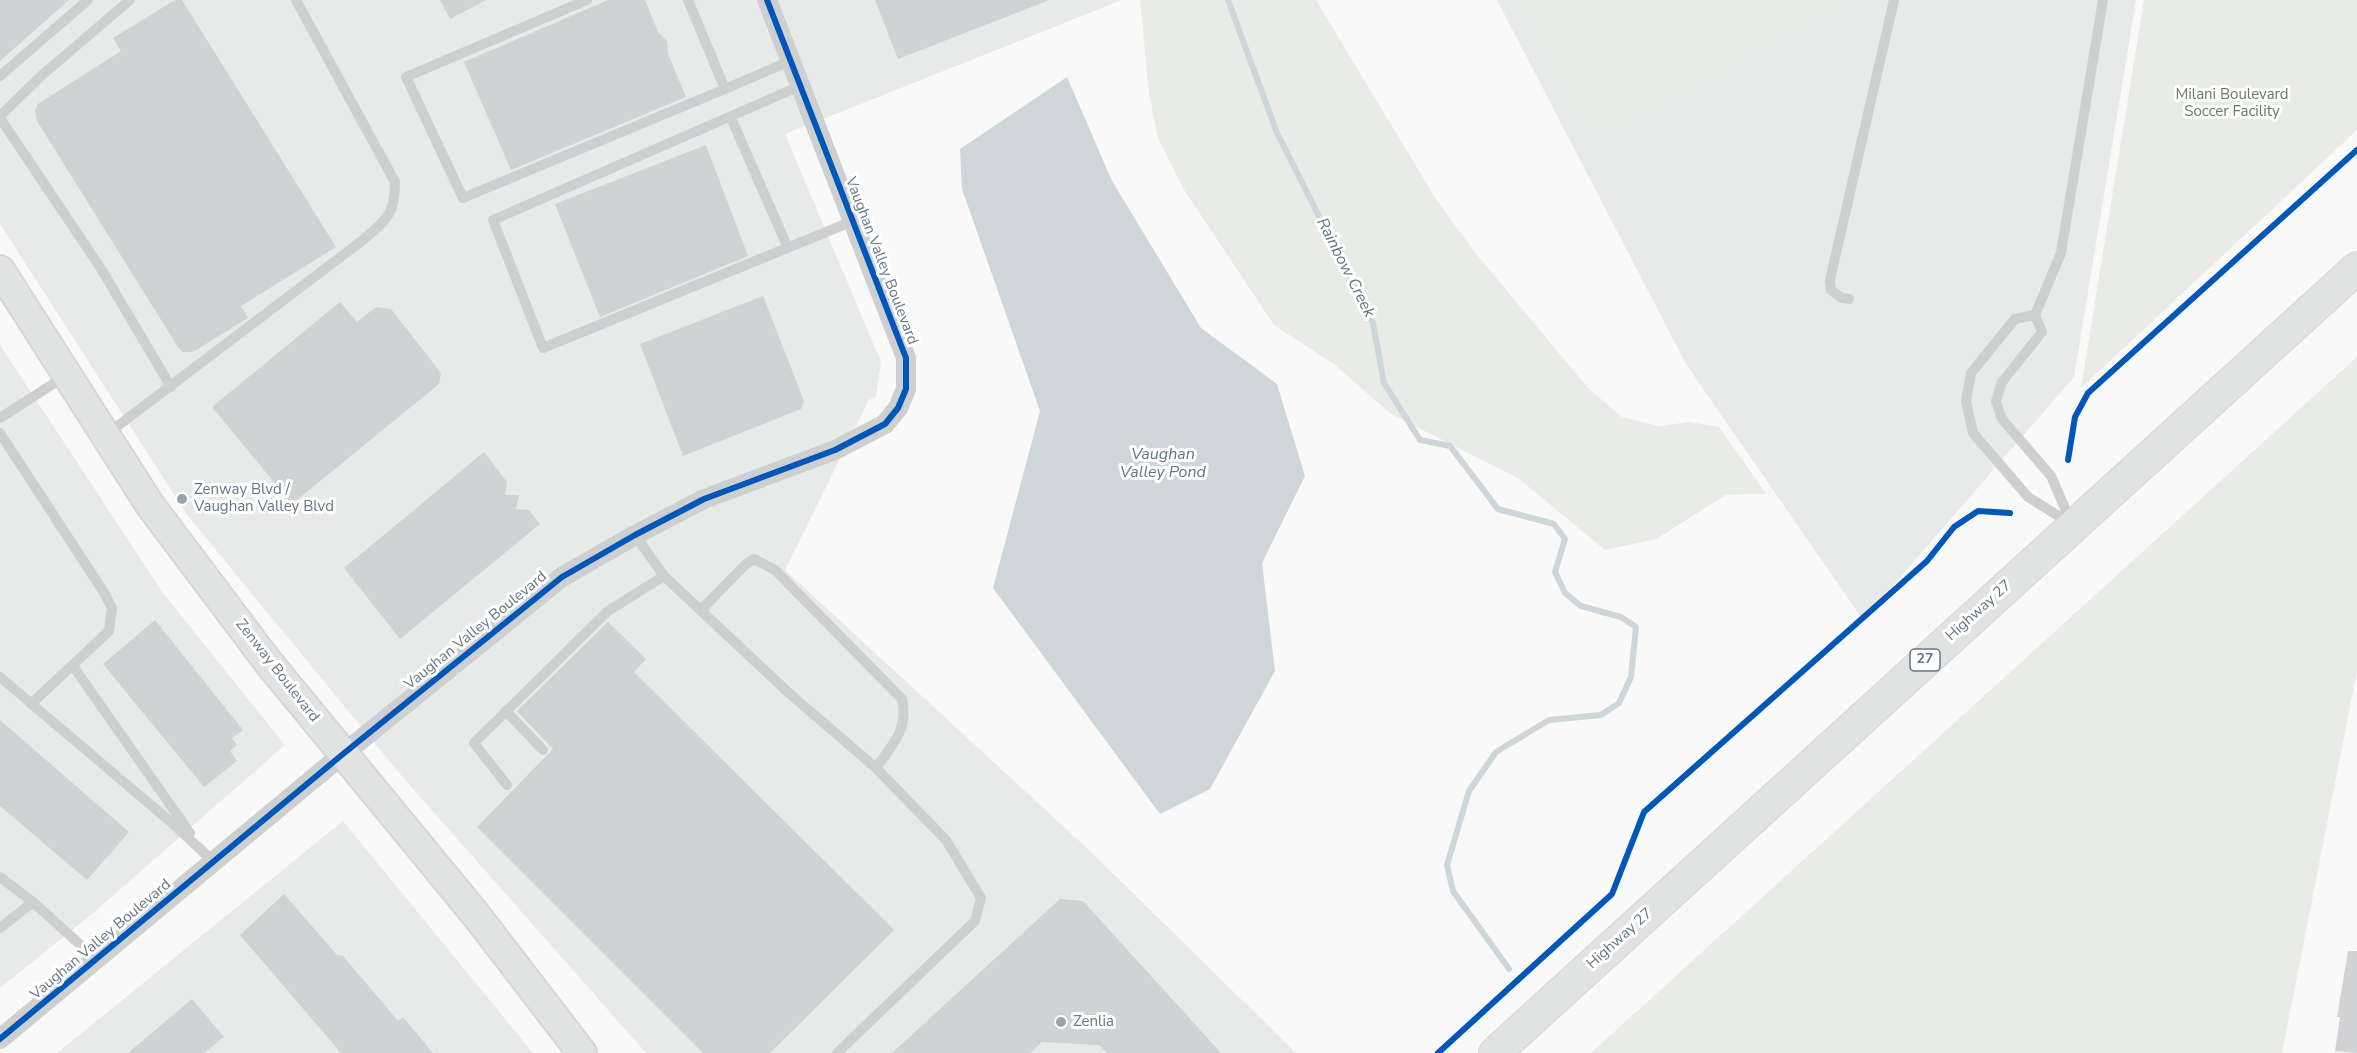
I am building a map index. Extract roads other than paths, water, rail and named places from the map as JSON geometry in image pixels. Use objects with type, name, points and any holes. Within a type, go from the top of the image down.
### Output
[{"type":"main road","name":"Highway 27","points":[[1495,1053],[2357,268]]},
{"type":"street","name":"Vaughan Valley Boulevard","points":[[0,1039],[96,959],[208,856],[343,754],[562,577],[704,499],[836,450],[885,424],[898,408],[906,389],[906,358],[766,0]]},
{"type":"street","name":"Zenway Boulevard","points":[[0,270],[156,513],[268,662],[476,915],[582,1053]]},
{"type":"lane","points":[[0,76],[88,0]]},
{"type":"lane","points":[[130,0],[41,76],[0,117],[100,267],[171,387]]},
{"type":"lane","points":[[106,435],[389,218],[395,197],[395,183],[296,0]]},
{"type":"lane","points":[[587,0],[406,77],[463,198],[790,61]]},
{"type":"lane","points":[[688,0],[725,88]]},
{"type":"lane","points":[[1849,299],[1842,298],[1831,290],[1830,280],[1894,0]]},
{"type":"lane","points":[[2073,525],[2051,476],[2002,418],[1996,401],[2002,382],[2042,332],[2035,315],[2061,253],[2103,0]]},
{"type":"lane","points":[[800,86],[494,220],[543,348],[853,221]]},
{"type":"lane","points":[[731,118],[788,248]]},
{"type":"lane","points":[[2035,315],[2015,319],[1971,373],[1966,401],[1973,432],[2028,497],[2073,525]]},
{"type":"lane","points":[[0,418],[67,375]]},
{"type":"lane","points":[[0,433],[112,608],[109,631],[32,704]]},
{"type":"lane","points":[[635,535],[664,576],[790,694],[876,768],[946,840],[981,898],[975,921],[837,1053]]},
{"type":"lane","points":[[701,610],[745,565],[754,560],[775,570],[902,699],[906,715],[896,739],[876,768]]},
{"type":"lane","points":[[507,785],[474,743],[608,611],[664,576]]},
{"type":"lane","points":[[73,666],[208,856]]},
{"type":"lane","points":[[0,677],[208,856]]},
{"type":"lane","points":[[506,711],[543,750]]},
{"type":"lane","points":[[0,877],[33,902],[96,959]]},
{"type":"lane","points":[[0,928],[33,902]]},
{"type":"water","name":"Vaughan Valley Pond","points":[[1067,77],[1112,181],[1201,328],[1277,384],[1305,476],[1262,563],[1275,671],[1210,789],[1160,814],[993,588],[1040,411],[962,189],[960,149]]},
{"type":"waterway","name":"Rainbow Creek","points":[[1228,0],[1277,133],[1373,323],[1384,383],[1420,440],[1450,446],[1498,509],[1554,524],[1565,539],[1555,572],[1565,593],[1581,606],[1621,617],[1636,627],[1631,677],[1619,703],[1601,715],[1549,720],[1496,752],[1469,791],[1447,865],[1453,891],[1509,969]]},
{"type":"place","name":"Zenway Blvd / Vaughan Valley Blvd","points":[[182,499]]},
{"type":"place","name":"Zenlia","points":[[1061,1022]]},
{"type":"park label","name":"Milani Boulevard Soccer Facility","points":[[2232,104]]}]
